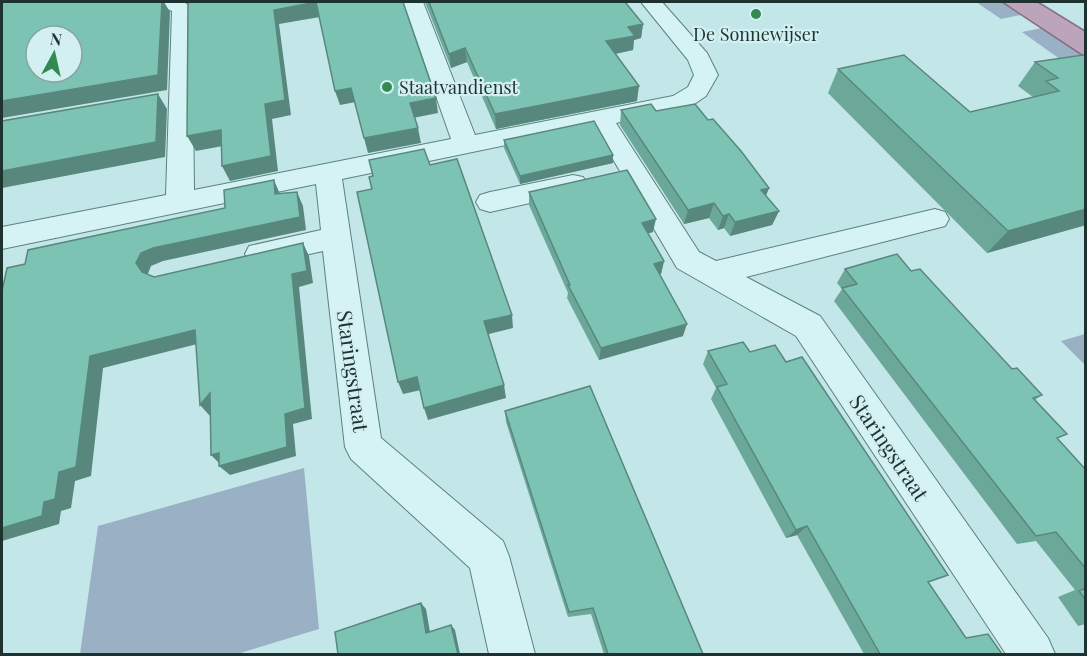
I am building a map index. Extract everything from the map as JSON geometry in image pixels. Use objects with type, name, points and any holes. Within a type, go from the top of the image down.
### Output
[{"type":"street","points":[[167,2],[182,8],[170,99],[180,202]]},
{"type":"street","points":[[413,2],[466,144]]},
{"type":"street","points":[[2,238],[681,102],[698,91],[706,75],[699,58],[651,2]]},
{"type":"street","name":"Staringstraat","points":[[601,118],[688,260],[717,273],[808,326],[1032,654]]},
{"type":"street","points":[[490,202],[634,170]]},
{"type":"street","name":"Staringstraat","points":[[328,174],[364,447],[488,556],[513,654]]},
{"type":"street","points":[[717,273],[935,219]]},
{"type":"street","points":[[233,260],[336,237]]},
{"type":"shaded area","points":[[976,2],[1002,2],[1021,15],[1001,19]]},
{"type":"shaded area","points":[[1002,2],[1038,2],[1085,31],[1085,57]]},
{"type":"shaded area","points":[[1042,28],[1085,57],[1085,77],[1022,32]]},
{"type":"shaded area","points":[[1086,334],[1085,365],[1061,341]]},
{"type":"shaded area","points":[[304,468],[319,629],[237,654],[80,654],[98,526]]},
{"type":"building","points":[[2,2],[162,2],[158,75],[2,101]]},
{"type":"building","points":[[188,2],[316,2],[274,10],[285,100],[265,104],[271,156],[222,166],[221,130],[187,136]]},
{"type":"building","points":[[316,2],[403,2],[436,98],[410,103],[418,128],[364,138],[351,88],[335,91]]},
{"type":"building","points":[[429,2],[625,2],[643,24],[628,27],[635,36],[606,41],[639,86],[495,114],[465,48],[449,54]]},
{"type":"building","points":[[904,55],[970,112],[1059,91],[1046,81],[1058,78],[1035,62],[1086,56],[1086,209],[1008,231],[838,69]]},
{"type":"building","points":[[158,94],[156,142],[2,171],[2,121]]},
{"type":"building","points":[[651,104],[656,111],[695,104],[708,120],[713,119],[769,188],[761,190],[779,211],[735,222],[729,214],[723,216],[714,203],[688,210],[621,110]]},
{"type":"building","points":[[594,121],[613,155],[520,176],[504,140]]},
{"type":"building","points":[[424,149],[430,165],[457,159],[512,315],[484,321],[504,385],[424,408],[417,377],[398,382],[357,192],[372,189],[369,177],[373,176],[369,160]]},
{"type":"building","points":[[627,170],[656,219],[642,223],[664,261],[654,264],[687,324],[601,348],[568,285],[570,285],[529,192]]},
{"type":"building","points":[[274,180],[275,194],[297,192],[300,217],[153,248],[141,253],[136,263],[142,272],[154,277],[303,243],[307,271],[292,274],[305,408],[285,414],[287,447],[219,466],[219,453],[211,455],[210,393],[200,405],[195,330],[90,356],[76,467],[59,472],[55,499],[44,502],[42,516],[2,528],[2,291],[7,268],[25,264],[28,250],[225,208],[224,190]]},
{"type":"building","points":[[897,254],[911,271],[920,269],[1012,369],[1017,368],[1042,395],[1033,398],[1067,434],[1057,438],[1086,470],[1086,569],[1056,532],[1036,536],[842,288],[857,284],[845,269]]},
{"type":"building","points":[[743,342],[750,352],[775,345],[786,362],[802,357],[948,575],[928,582],[966,638],[988,634],[1002,654],[880,654],[807,526],[796,530],[717,387],[727,384],[708,351]]},
{"type":"building","points":[[590,386],[703,654],[608,654],[593,608],[569,612],[505,411]]},
{"type":"building","points":[[1086,588],[1086,600],[1079,591]]},
{"type":"building","points":[[421,603],[426,633],[451,625],[458,654],[338,654],[335,632]]},
{"type":"place","name":"De Sonnewijser","points":[[756,14]]},
{"type":"place","name":"Staatvandienst","points":[[387,87]]}]
